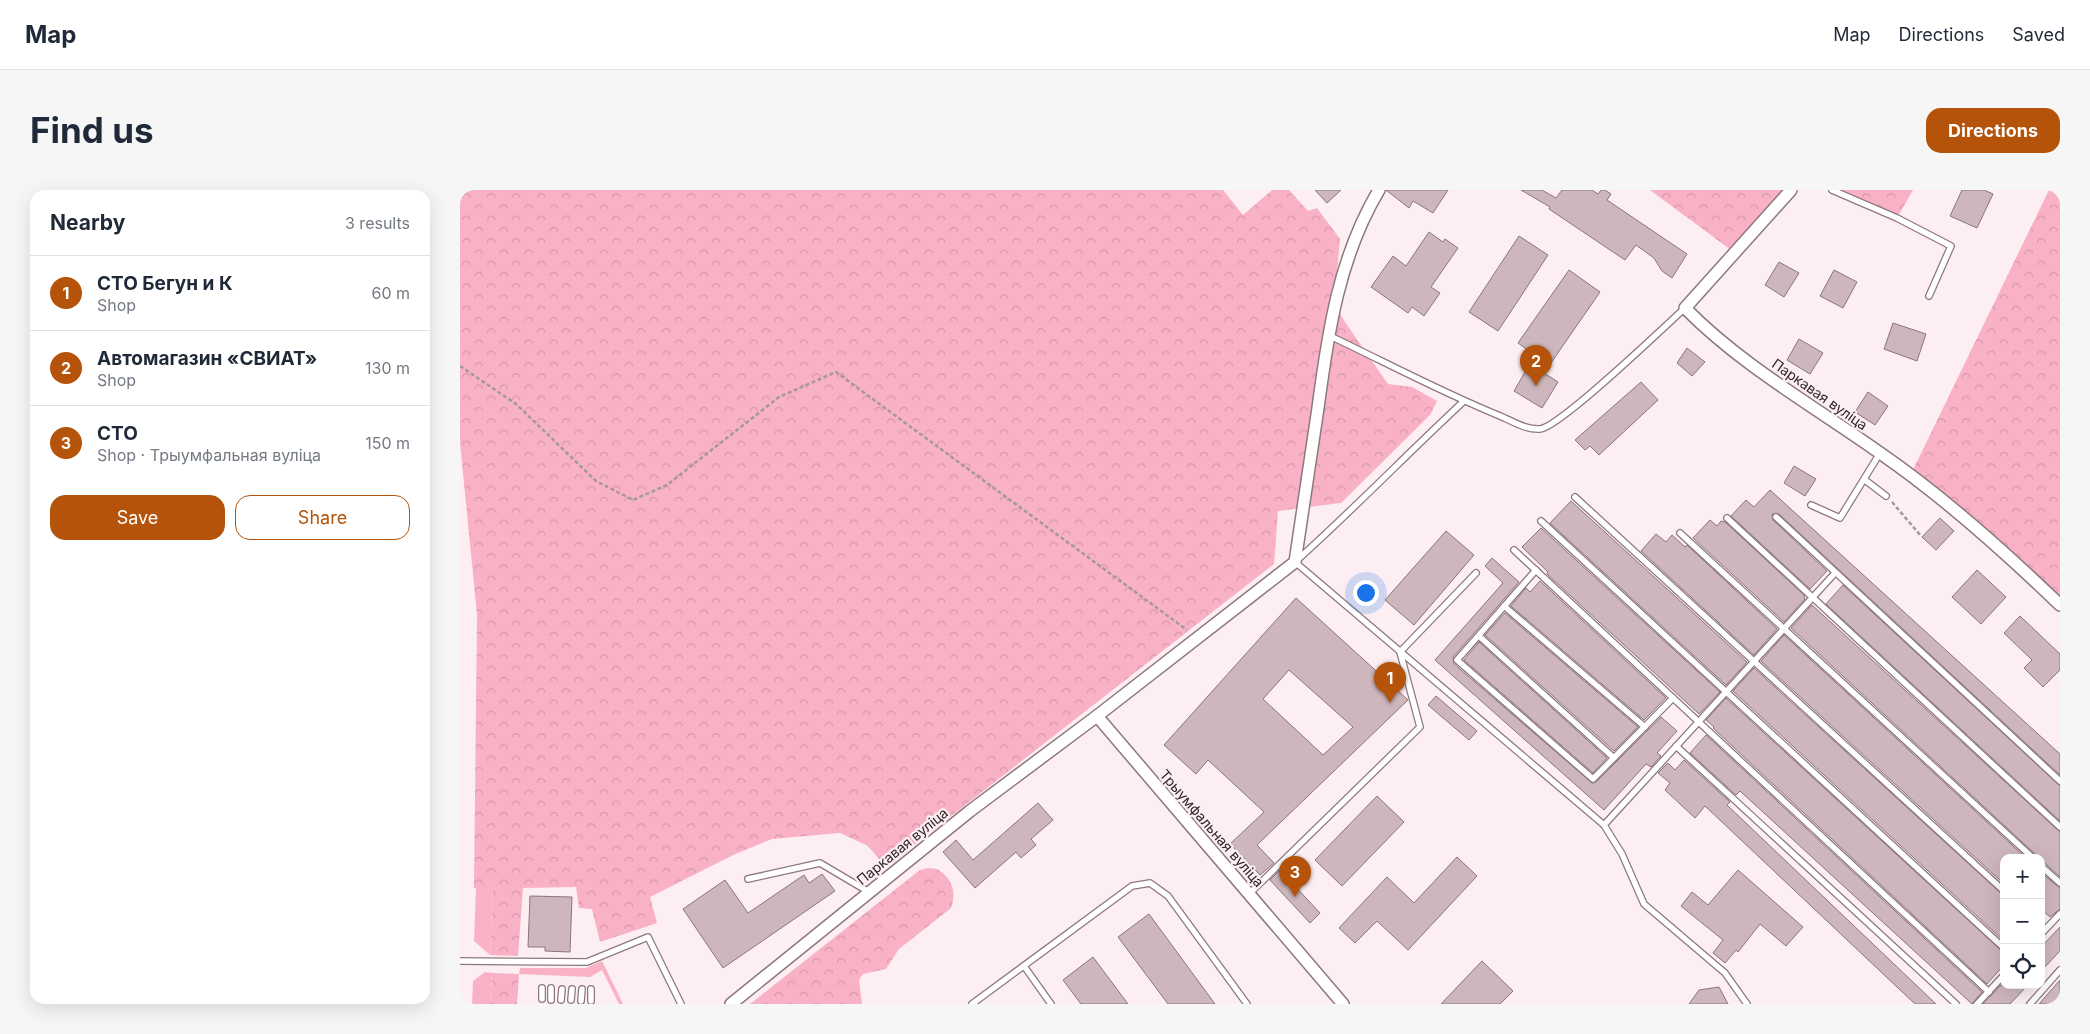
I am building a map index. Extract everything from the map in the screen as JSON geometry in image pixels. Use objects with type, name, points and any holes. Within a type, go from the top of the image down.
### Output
[{"type":"street","points":[[1296,562],[1328,335],[1351,246],[1366,212],[1379,190]]},
{"type":"street","points":[[1685,308],[1791,190]]},
{"type":"street","name":"Паркавая вуліца","points":[[1685,308],[1713,337],[1833,423],[1880,453],[1956,512],[2060,605]]},
{"type":"street","name":"Паркавая вуліца","points":[[731,1004],[970,811],[1097,716],[1296,562]]},
{"type":"street","name":"Трыумфальная вуліца","points":[[1097,716],[1343,1004]]},
{"type":"lane","points":[[1832,190],[1897,218],[1951,246],[1929,296]]},
{"type":"lane","points":[[1328,335],[1464,401],[1526,427],[1540,429],[1551,425],[1600,385],[1685,308]]},
{"type":"lane","points":[[1464,401],[1397,464],[1351,512],[1296,562],[1604,826],[1622,854],[1644,904],[1725,973],[1747,1004]]},
{"type":"lane","points":[[1811,505],[1840,518],[1880,453]]},
{"type":"lane","points":[[1865,480],[1886,496]]},
{"type":"lane","points":[[1575,497],[2000,887]]},
{"type":"lane","points":[[1728,518],[2060,827]]},
{"type":"lane","points":[[1776,518],[2060,781]]},
{"type":"lane","points":[[1541,521],[2000,944]]},
{"type":"lane","points":[[1680,533],[2029,854]]},
{"type":"lane","points":[[1514,550],[1988,992]]},
{"type":"lane","points":[[1536,570],[1457,660],[1593,779],[1673,698]]},
{"type":"lane","points":[[1400,652],[1476,573]]},
{"type":"lane","points":[[1604,826],[1835,573]]},
{"type":"lane","points":[[1504,606],[1645,727]]},
{"type":"lane","points":[[1479,636],[1614,758]]},
{"type":"lane","points":[[1249,894],[1420,727],[1400,652]]},
{"type":"lane","points":[[1676,746],[1956,1004]]},
{"type":"lane","points":[[748,879],[820,863],[869,892]]},
{"type":"lane","points":[[2045,870],[2060,883]]},
{"type":"lane","points":[[972,1004],[1132,886],[1150,883],[1168,896],[1247,1004]]},
{"type":"lane","points":[[2045,928],[2060,914]]},
{"type":"lane","points":[[460,962],[587,962],[648,937],[682,1004]]},
{"type":"lane","points":[[1024,966],[1052,1004]]},
{"type":"lane","points":[[2030,1004],[2060,970]]},
{"type":"lane","points":[[1977,1004],[2000,979]]},
{"type":"lane","points":[[542,988],[542,999]]},
{"type":"lane","points":[[551,988],[551,1000]]},
{"type":"lane","points":[[561,1000],[562,989]]},
{"type":"lane","points":[[571,1000],[572,989]]},
{"type":"lane","points":[[581,1001],[582,989]]},
{"type":"lane","points":[[591,990],[591,1001]]},
{"type":"path","points":[[460,366],[516,404],[596,482],[633,500],[667,485],[779,398],[836,372],[1198,638]]},
{"type":"path","points":[[1886,496],[1921,536]]},
{"type":"green space","points":[[460,190],[1223,190],[1243,215],[1272,190],[1289,190],[1308,211],[1317,208],[1340,239],[1334,303],[1388,384],[1412,387],[1437,401],[1430,415],[1341,503],[1278,511],[1274,564],[886,867],[868,846],[840,833],[772,839],[733,855],[650,897],[657,923],[600,942],[592,909],[579,908],[576,887],[523,888],[518,956],[490,955],[493,888],[474,888],[477,615],[460,442]]},
{"type":"green space","points":[[1650,190],[1791,190],[1735,253]]},
{"type":"green space","points":[[1832,190],[1913,190],[1897,218]]},
{"type":"green space","points":[[2049,190],[2060,190],[2060,605],[1910,476]]},
{"type":"green space","points":[[928,868],[937,869],[950,881],[953,891],[951,908],[899,949],[886,969],[863,974],[859,980],[862,1004],[750,1004],[920,870]]},
{"type":"green space","points":[[476,888],[493,888],[490,955],[474,941]]},
{"type":"green space","points":[[602,961],[623,1004],[619,1004],[602,970],[590,977],[519,974],[520,968],[586,968]]},
{"type":"green space","points":[[485,972],[492,973],[490,1004],[472,1004],[473,981]]},
{"type":"green space","points":[[492,973],[519,974],[517,1004],[490,1004]]},
{"type":"building","points":[[1315,190],[1341,190],[1327,203]]},
{"type":"building","points":[[1386,190],[1448,190],[1433,213],[1413,201],[1409,208]]},
{"type":"building","points":[[1521,190],[1542,190],[1556,198],[1562,190],[1592,190],[1598,194],[1601,190],[1605,190],[1611,194],[1607,200],[1687,254],[1672,278],[1662,271],[1654,258],[1636,245],[1625,260],[1549,209],[1550,207]]},
{"type":"building","points":[[1962,190],[1984,190],[1993,194],[1977,228],[1950,216]]},
{"type":"building","points":[[1429,232],[1443,242],[1445,239],[1458,248],[1431,287],[1440,293],[1424,316],[1412,307],[1408,313],[1371,287],[1393,256],[1406,266]]},
{"type":"building","points":[[1519,236],[1548,255],[1498,331],[1469,312]]},
{"type":"building","points":[[1779,262],[1799,273],[1784,297],[1765,285]]},
{"type":"building","points":[[1569,270],[1600,292],[1544,373],[1558,382],[1542,408],[1514,391],[1535,355],[1518,343]]},
{"type":"building","points":[[1834,270],[1857,282],[1843,308],[1820,296]]},
{"type":"building","points":[[1893,323],[1926,334],[1917,361],[1884,349]]},
{"type":"building","points":[[1799,339],[1823,353],[1810,374],[1787,360]]},
{"type":"building","points":[[1687,348],[1705,362],[1692,376],[1677,363]]},
{"type":"building","points":[[1641,382],[1658,400],[1599,455],[1590,446],[1585,450],[1575,440]]},
{"type":"building","points":[[1868,392],[1888,406],[1875,425],[1855,412]]},
{"type":"building","points":[[1794,466],[1816,479],[1805,496],[1784,483]]},
{"type":"building","points":[[1770,490],[2060,754],[2060,775],[1779,514],[1772,514],[1773,520],[1827,571],[1810,589],[1731,516],[1746,500],[1754,507]]},
{"type":"building","points":[[1571,501],[1747,662],[1726,685],[1550,523]]},
{"type":"building","points":[[1940,518],[1954,531],[1936,550],[1922,537]]},
{"type":"building","points":[[1710,520],[1717,526],[1721,521],[1725,522],[1804,595],[1805,599],[1784,622],[1693,538]]},
{"type":"building","points":[[1541,528],[1720,692],[1699,714],[1547,574],[1548,572],[1522,547]]},
{"type":"building","points":[[1446,531],[1474,555],[1414,625],[1385,600]]},
{"type":"building","points":[[1656,534],[1666,542],[1672,535],[1685,547],[1687,545],[1777,629],[1754,655],[1641,551]]},
{"type":"building","points":[[1492,558],[1519,582],[1453,657],[1454,664],[1592,783],[1596,782],[1661,717],[1677,731],[1657,753],[1661,756],[1651,767],[1646,764],[1604,810],[1435,660],[1503,583],[1485,566]]},
{"type":"building","points":[[1977,570],[2006,597],[1981,624],[1952,597]]},
{"type":"building","points":[[1540,581],[1666,698],[1644,720],[1511,606],[1526,588],[1530,592]]},
{"type":"building","points":[[1843,585],[2060,786],[2060,821],[1826,604]]},
{"type":"building","points":[[1296,598],[1408,700],[1257,845],[1274,863],[1260,875],[1230,844],[1264,812],[1208,760],[1196,774],[1164,745]],"holes":[[[1289,670],[1353,727],[1323,755],[1263,699]]]},
{"type":"building","points":[[1812,605],[2060,832],[2060,877],[2045,863],[2045,854],[2035,854],[1791,628]]},
{"type":"building","points":[[1505,613],[1638,727],[1614,751],[1485,635]]},
{"type":"building","points":[[2020,616],[2060,654],[2060,670],[2043,687],[2024,668],[2032,660],[2004,633]]},
{"type":"building","points":[[1784,635],[2022,854],[2000,854],[2000,880],[1761,661]]},
{"type":"building","points":[[1479,642],[1607,758],[1593,773],[1464,660]]},
{"type":"building","points":[[1754,668],[2000,892],[2000,937],[1733,691]]},
{"type":"building","points":[[1436,696],[1477,731],[1469,740],[1428,705]]},
{"type":"building","points":[[1726,698],[2000,949],[2000,969],[1987,984],[1706,720]]},
{"type":"building","points":[[1706,735],[1982,992],[1972,1004],[1740,791],[1736,795],[1690,753]]},
{"type":"building","points":[[1684,760],[1730,802],[1727,805],[1936,1004],[1915,1004],[1705,806],[1695,818],[1665,790],[1670,783],[1658,773],[1668,763],[1675,770]]},
{"type":"building","points":[[1377,796],[1404,822],[1342,886],[1315,860]]},
{"type":"building","points":[[1038,803],[1053,820],[1031,839],[1036,845],[1021,858],[1016,852],[975,888],[943,852],[956,840],[973,860]]},
{"type":"building","points":[[1457,857],[1477,876],[1408,950],[1377,921],[1355,943],[1339,928],[1387,877],[1414,903]]},
{"type":"building","points":[[1280,870],[1320,913],[1310,923],[1270,880]]},
{"type":"building","points":[[1738,870],[1803,927],[1786,946],[1760,924],[1738,952],[1736,950],[1725,963],[1713,953],[1723,940],[1681,906],[1692,892],[1708,905]]},
{"type":"building","points":[[822,874],[835,891],[723,968],[683,909],[725,880],[748,913],[804,875],[809,883]]},
{"type":"building","points":[[2045,876],[2060,888],[2060,909],[2050,917],[2045,913]]},
{"type":"building","points":[[530,896],[572,897],[570,952],[545,951],[545,947],[528,947]]},
{"type":"building","points":[[1149,914],[1215,1004],[1168,1004],[1118,937]]},
{"type":"building","points":[[2060,927],[2060,951],[2045,967],[2045,944]]},
{"type":"building","points":[[1093,957],[1128,1004],[1081,1004],[1063,980]]},
{"type":"building","points":[[1482,961],[1513,991],[1500,1004],[1441,1004]]},
{"type":"building","points":[[2060,980],[2060,1004],[2039,1004]]},
{"type":"building","points":[[2000,986],[2000,989],[2024,989],[2010,1004],[1983,1004]]},
{"type":"building","points":[[1719,987],[1728,1004],[1689,1004],[1699,990]]},
{"type":"place","name":"Автомагазин «СВИАТ»","points":[[1536,386]]},
{"type":"place","name":"СТО Бегун и К","points":[[1390,703]]},
{"type":"place","name":"СТО","points":[[1295,897]]}]
